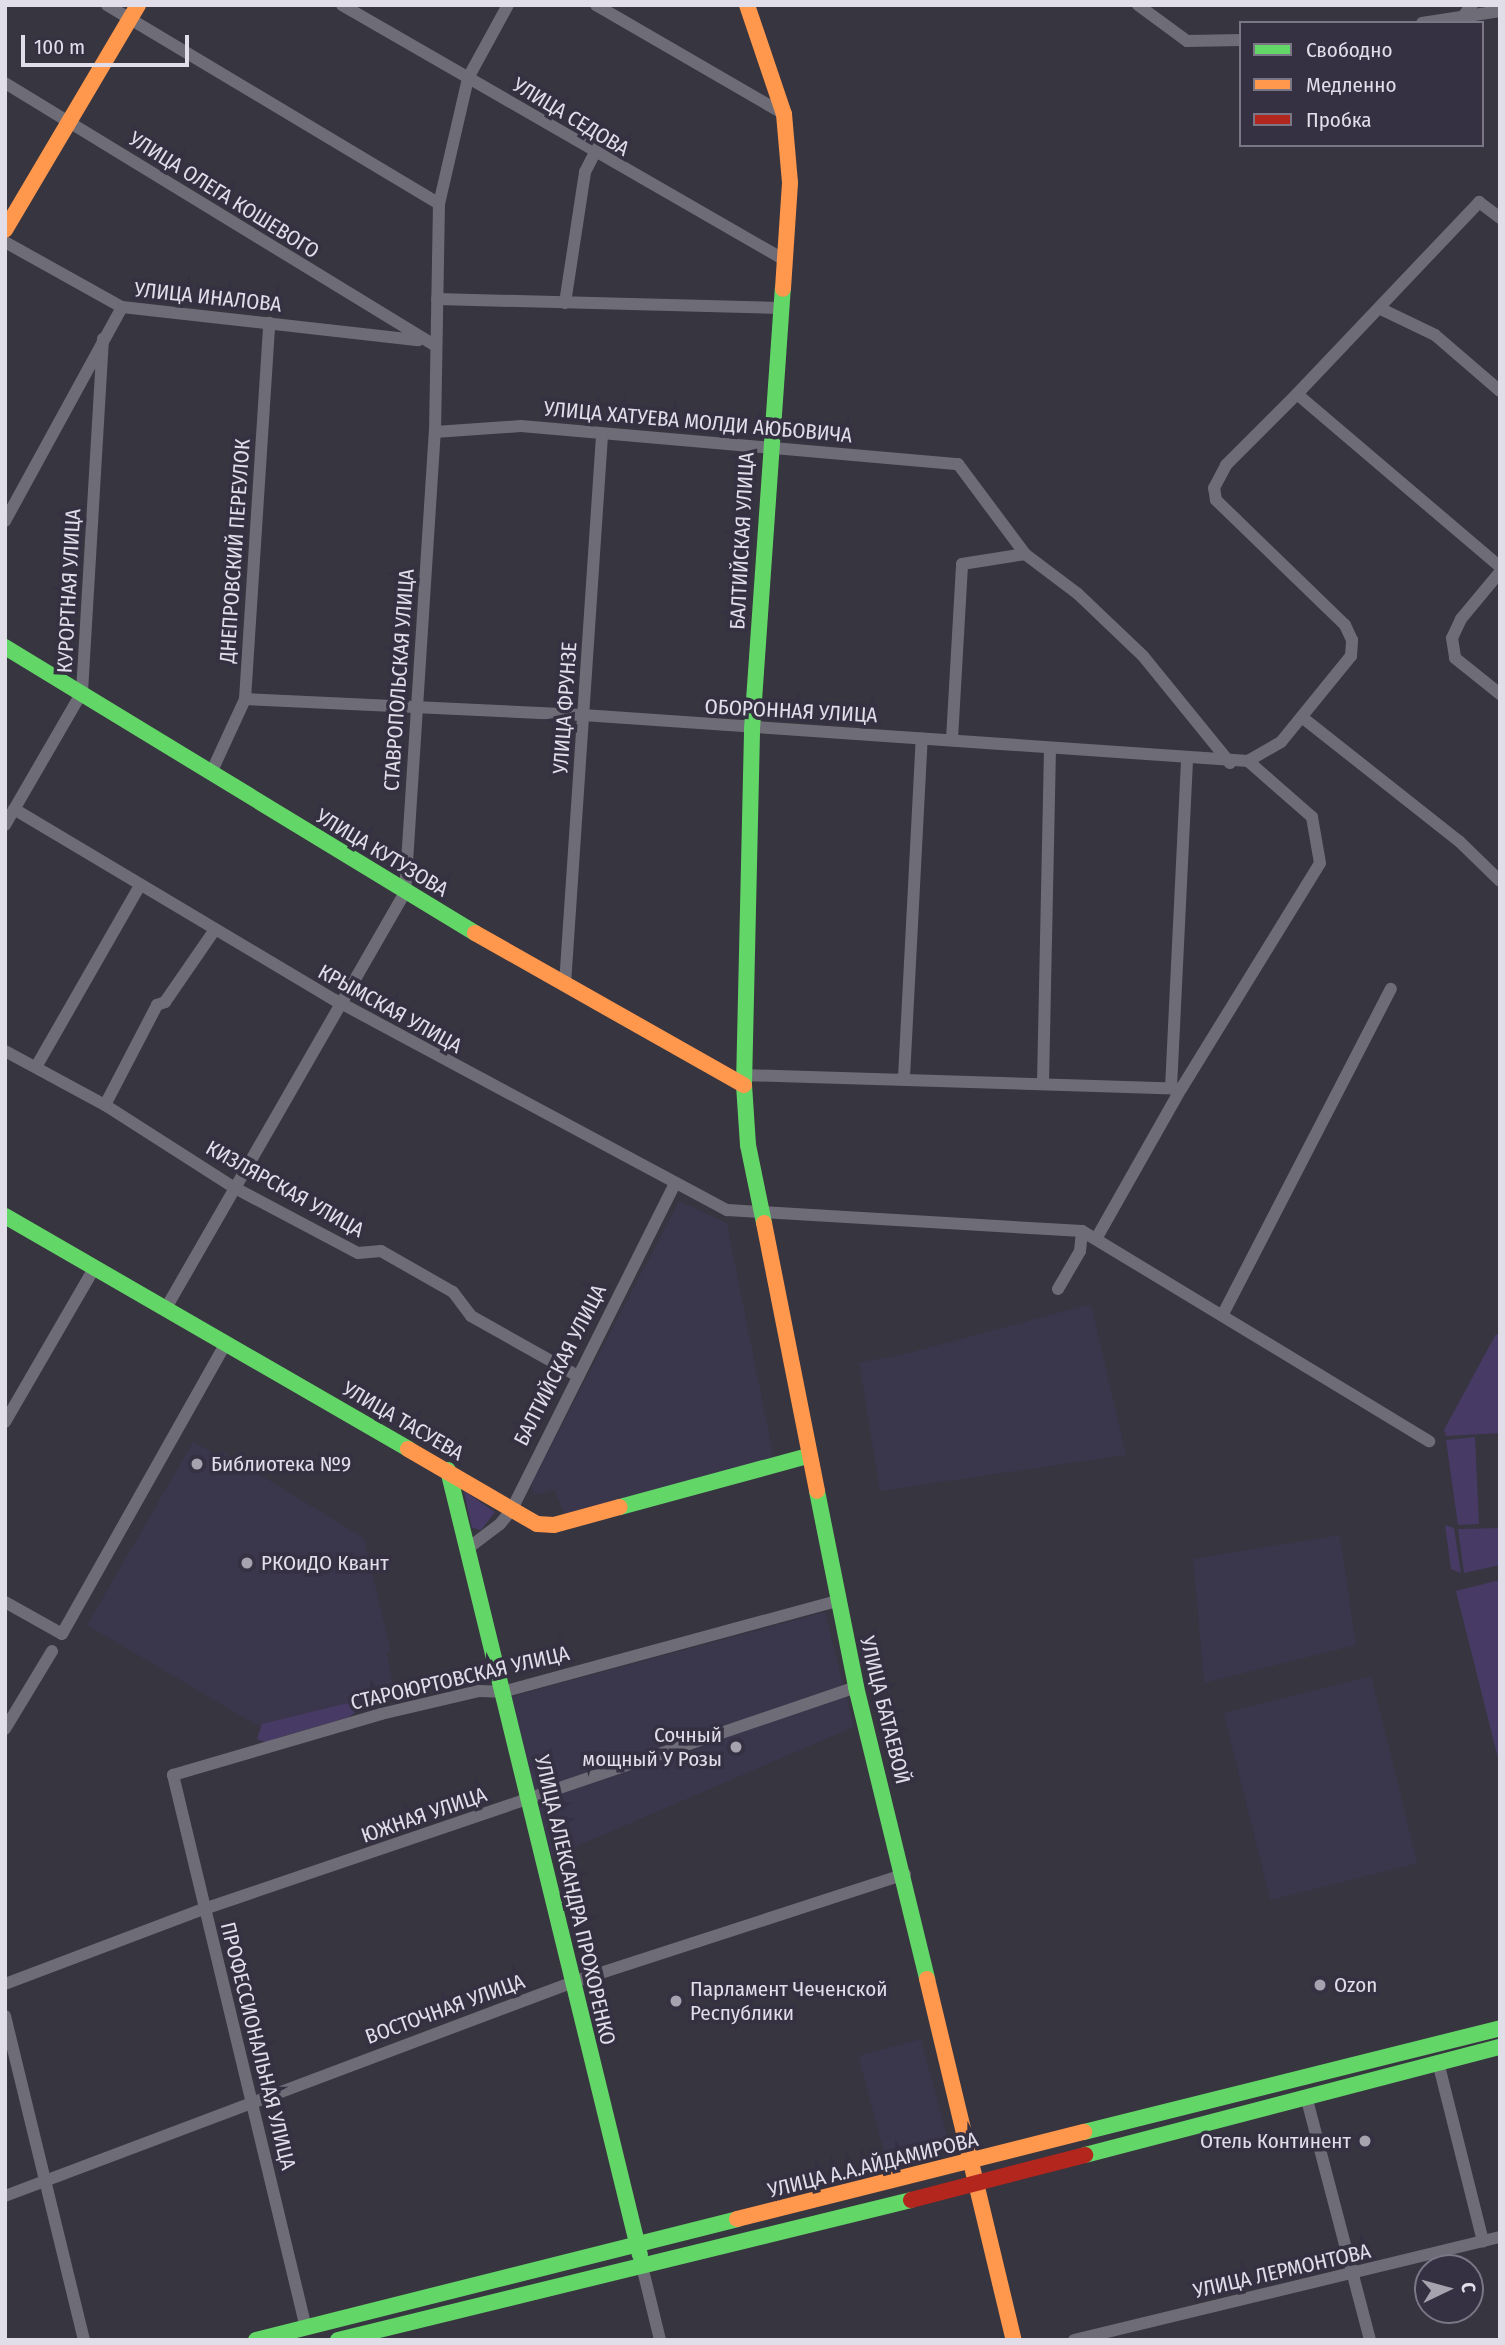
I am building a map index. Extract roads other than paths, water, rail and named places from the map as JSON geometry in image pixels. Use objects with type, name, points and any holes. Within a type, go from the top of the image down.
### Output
[{"type":"main road","name":"БАЛТИЙСКАЯ УЛИЦА","points":[[744,1080],[752,729],[769,448],[790,183],[784,114],[747,5]]},
{"type":"main road","points":[[5,230],[134,12]]},
{"type":"main road","name":"УЛИЦА КУТУЗОВА","points":[[5,647],[405,893],[565,985],[744,1080]]},
{"type":"main road","name":"УЛИЦА БАТАЕВОЙ","points":[[744,1080],[747,1145],[837,1601],[856,1687],[905,1874],[970,2163],[1014,2340]]},
{"type":"main road","name":"УЛИЦА ТАСУЕВА","points":[[5,1216],[166,1307],[225,1345],[448,1470],[537,1524],[554,1525],[808,1456]]},
{"type":"main road","name":"УЛИЦА АЛЕКСАНДРА ПРОХОРЕНКО","points":[[448,1470],[531,1799],[642,2266]]},
{"type":"main road","name":"УЛИЦА А.А.АЙДАМИРОВА","points":[[256,2340],[1500,2028]]},
{"type":"main road","name":"УЛИЦА А.А.АЙДАМИРОВА","points":[[338,2340],[642,2266],[1500,2047]]},
{"type":"street","points":[[107,5],[134,12],[439,204]]},
{"type":"street","name":"УЛИЦА СЕДОВА","points":[[342,5],[594,154],[783,259]]},
{"type":"street","name":"СТАВРОПОЛЬСКАЯ УЛИЦА","points":[[166,1307],[405,893],[435,432],[439,204],[468,78],[508,5]]},
{"type":"street","points":[[596,5],[784,114]]},
{"type":"street","points":[[1138,5],[1188,41],[1239,40]]},
{"type":"street","points":[[1461,19],[1472,5]]},
{"type":"street","points":[[1442,21],[1500,11]]},
{"type":"street","name":"УЛИЦА ОЛЕГА КОШЕВОГО","points":[[5,83],[422,340]]},
{"type":"street","points":[[565,303],[585,172],[594,154]]},
{"type":"street","name":"ОБОРОННАЯ УЛИЦА","points":[[245,699],[583,715],[752,729],[952,739],[1230,763],[1248,761],[1274,748],[1303,718],[1351,656],[1352,640],[1345,625],[1223,511],[1214,488],[1226,465],[1381,309],[1479,202],[1500,218]]},
{"type":"street","name":"УЛИЦА ИНАЛОВА","points":[[5,242],[122,307],[422,340]]},
{"type":"street","points":[[437,299],[779,309]]},
{"type":"street","points":[[5,521],[122,307]]},
{"type":"street","points":[[1381,309],[1435,335],[1500,391]]},
{"type":"street","name":"ДНЕПРОВСКИЙ ПЕРЕУЛОК","points":[[211,773],[245,699],[269,323]]},
{"type":"street","name":"КУРОРТНАЯ УЛИЦА","points":[[5,825],[82,692],[103,339]]},
{"type":"street","points":[[422,340],[436,345]]},
{"type":"street","points":[[1297,394],[1500,570],[1461,619],[1452,638],[1455,657],[1500,694]]},
{"type":"street","name":"УЛИЦА ХАТУЕВА МОЛДИ АЮБОВИЧА","points":[[435,432],[521,426],[602,435],[689,437],[769,448],[958,464],[1025,554]]},
{"type":"street","name":"УЛИЦА ФРУНЗЕ","points":[[565,985],[602,435]]},
{"type":"street","points":[[952,739],[961,564],[1025,554],[1078,594],[1143,656],[1230,763]]},
{"type":"street","points":[[1303,718],[1459,841],[1500,881]]},
{"type":"street","points":[[904,1077],[922,737]]},
{"type":"street","points":[[1043,1083],[1050,749]]},
{"type":"street","points":[[1176,1088],[1187,758]]},
{"type":"street","points":[[1096,1239],[1176,1088],[1320,863],[1312,817],[1248,761]]},
{"type":"street","name":"КРЫМСКАЯ УЛИЦА","points":[[14,809],[139,887],[342,1003],[674,1186],[727,1210],[1082,1231]]},
{"type":"street","points":[[36,1067],[139,887]]},
{"type":"street","points":[[105,1105],[158,1005],[165,1002],[214,931]]},
{"type":"street","points":[[1223,1314],[1391,989]]},
{"type":"street","name":"КИЗЛЯРСКАЯ УЛИЦА","points":[[5,1051],[105,1105],[235,1188],[358,1253],[381,1251],[453,1292],[471,1316],[578,1376]]},
{"type":"street","points":[[744,1080],[904,1077],[1176,1088]]},
{"type":"street","name":"БАЛТИЙСКАЯ УЛИЦА","points":[[467,1549],[500,1524],[512,1509],[674,1186]]},
{"type":"street","points":[[1058,1289],[1080,1251],[1082,1231],[1429,1441]]},
{"type":"street","points":[[5,1422],[95,1267]]},
{"type":"street","points":[[5,1602],[62,1634],[225,1345]]},
{"type":"street","name":"СТАРОЮРТОВСКАЯ УЛИЦА","points":[[173,1775],[381,1714],[479,1691],[502,1692],[837,1601]]},
{"type":"street","points":[[5,1729],[51,1651]]},
{"type":"street","name":"ЮЖНАЯ УЛИЦА","points":[[5,1984],[204,1909],[856,1687]]},
{"type":"street","name":"ПРОФЕССИОНАЛЬНАЯ УЛИЦА","points":[[173,1775],[306,2328]]},
{"type":"street","name":"ВОСТОЧНАЯ УЛИЦА","points":[[5,2196],[253,2100],[573,1982],[905,1874]]},
{"type":"street","points":[[5,2016],[84,2340]]},
{"type":"street","points":[[1437,2062],[1483,2241]]},
{"type":"street","points":[[1306,2096],[1370,2340]]},
{"type":"street","name":"УЛИЦА ЛЕРМОНТОВА","points":[[1074,2340],[1500,2237]]},
{"type":"street","name":"УЛИЦА АЛЕКСАНДРА ПРОХОРЕНКО","points":[[642,2266],[660,2340]]},
{"type":"place","name":"Библиотека №9","points":[[197,1464]]},
{"type":"place","name":"РКОиДО Квант","points":[[247,1563]]},
{"type":"place","name":"Сочный мощный У Розы","points":[[736,1747]]},
{"type":"place","name":"Ozon","points":[[1320,1985]]},
{"type":"place","name":"Парламент Чеченской Республики","points":[[676,2001]]},
{"type":"place","name":"Отель Континент","points":[[1365,2141]]}]
